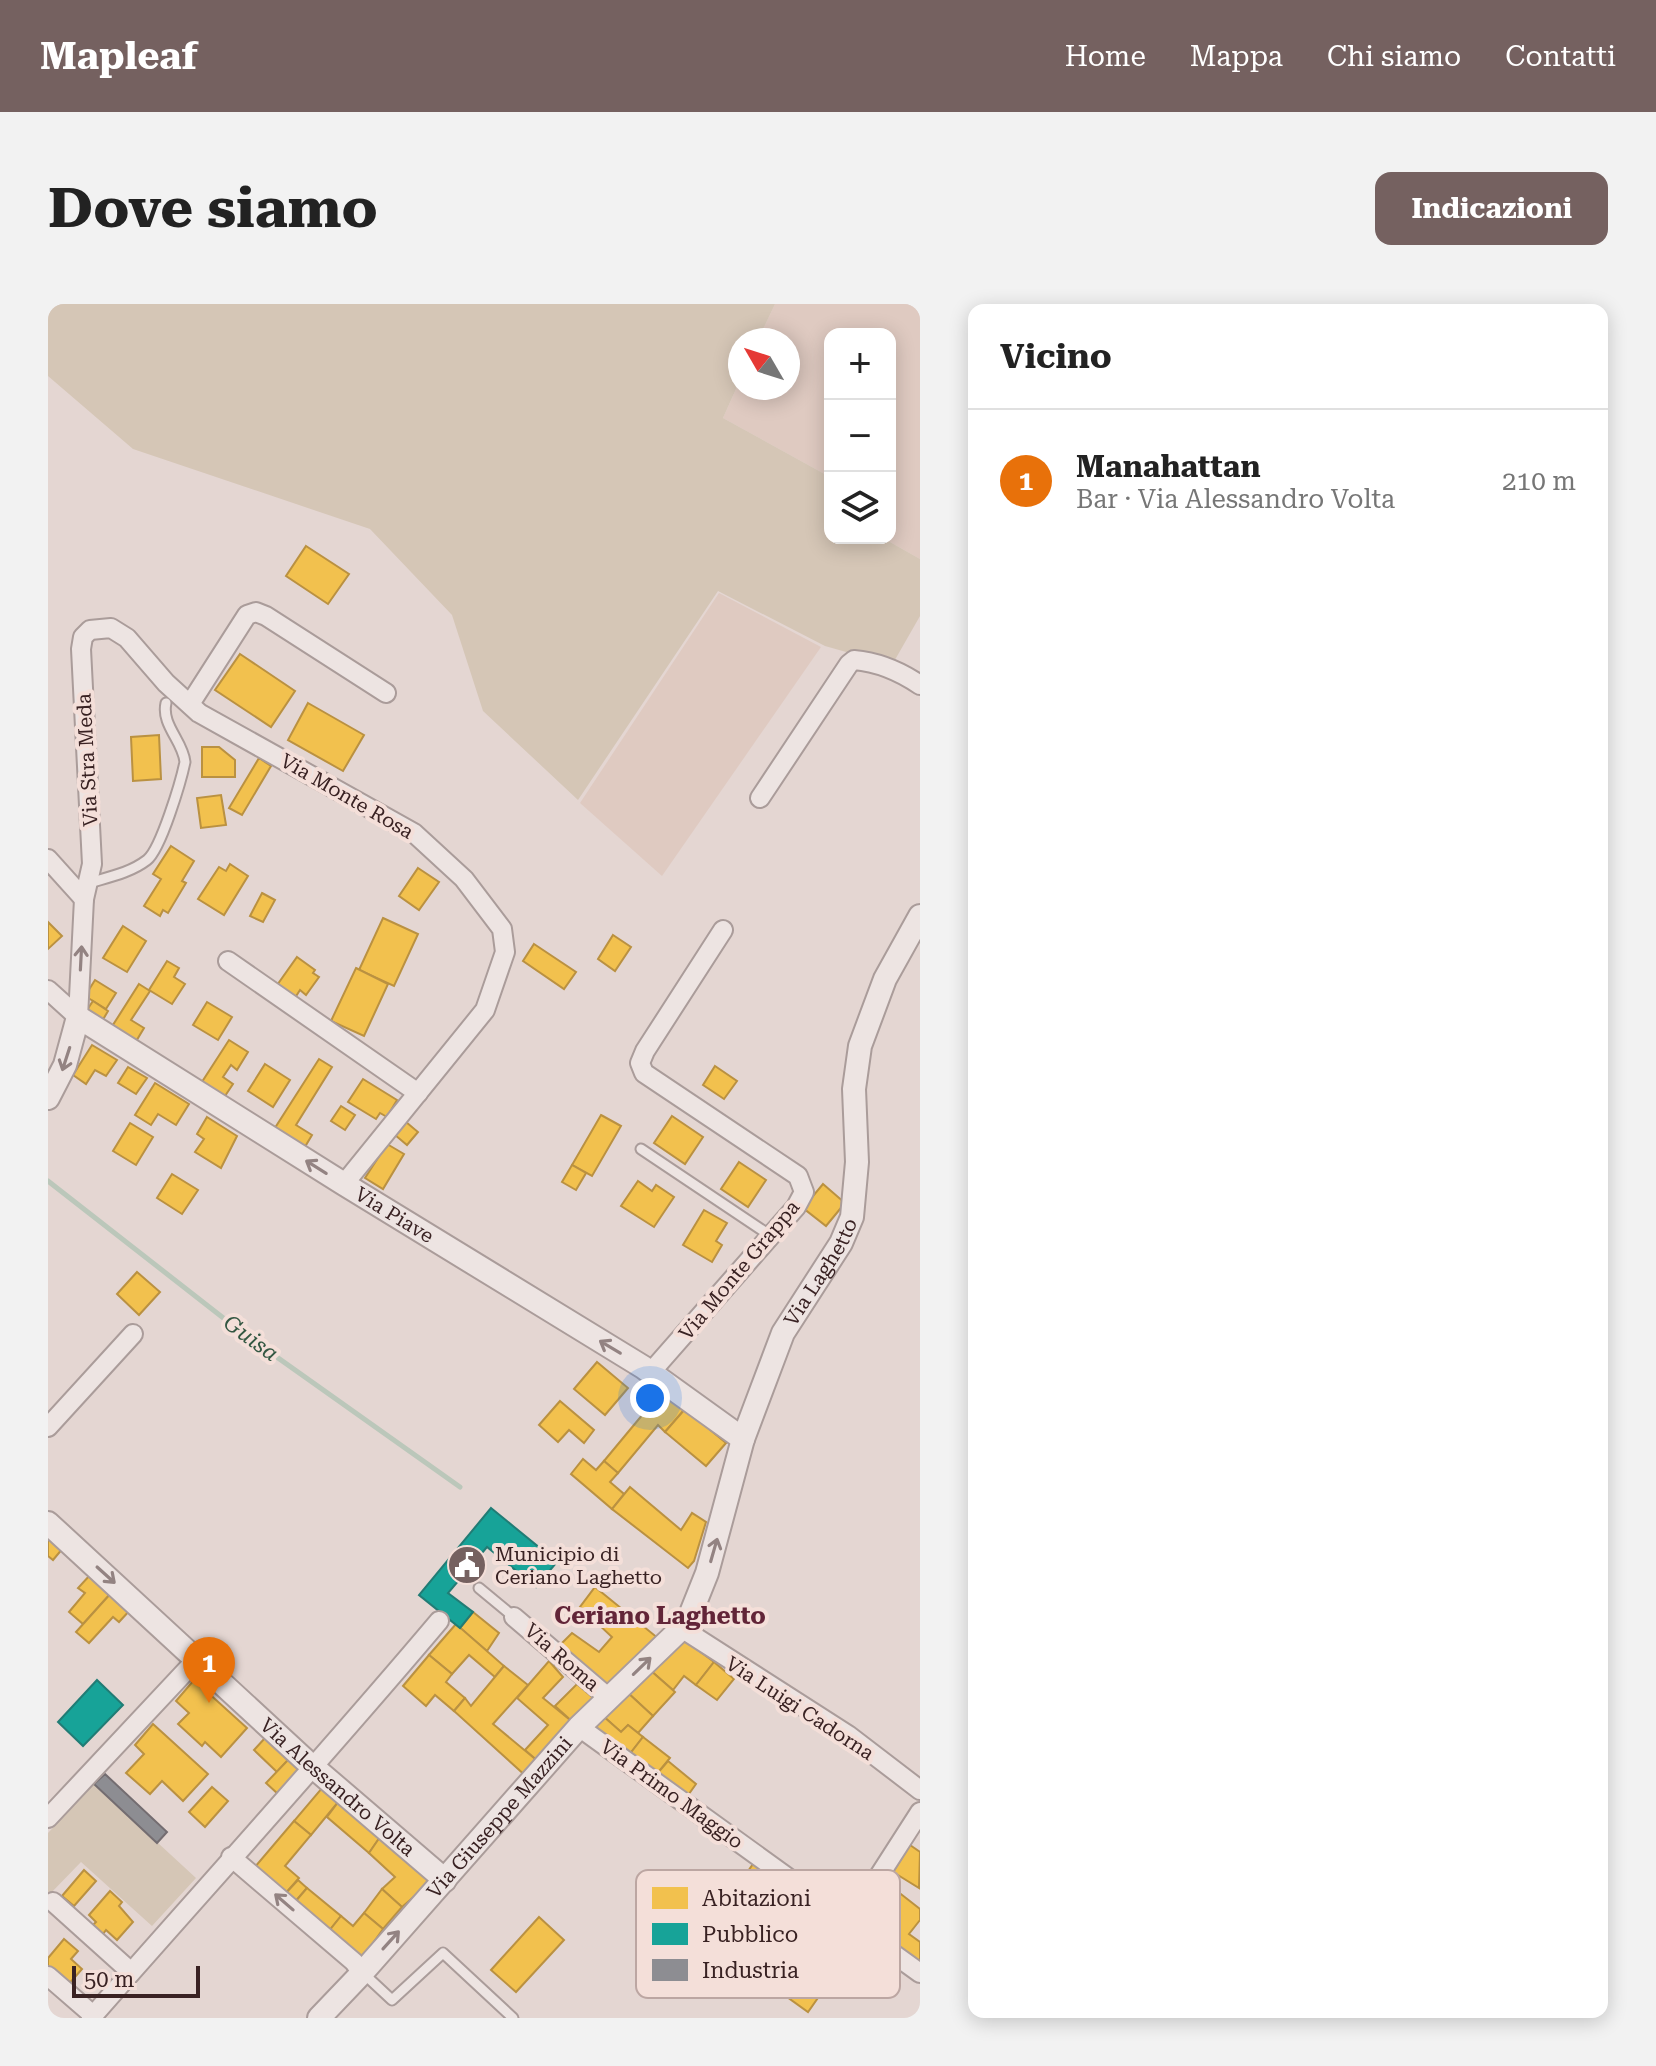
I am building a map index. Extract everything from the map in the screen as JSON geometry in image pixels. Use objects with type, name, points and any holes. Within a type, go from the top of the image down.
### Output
[{"type":"street","points":[[190,704],[247,615],[256,612],[386,693]]},
{"type":"street","name":"Via Monte Rosa","points":[[83,637],[90,630],[111,628],[127,638],[166,683],[199,713],[414,833],[464,879],[502,929],[505,952],[485,1010],[344,1184]]},
{"type":"street","name":"Via Stra Meda","points":[[48,1098],[65,1065],[78,1017],[87,891],[92,864],[81,649],[83,637]]},
{"type":"street","points":[[760,798],[854,660],[904,674],[920,685]]},
{"type":"street","points":[[48,859],[87,891]]},
{"type":"street","name":"Via Laghetto","points":[[687,1623],[707,1573],[743,1439],[783,1333],[841,1243],[852,1217],[857,1162],[854,1089],[860,1046],[885,979],[920,916]]},
{"type":"street","name":"Via Monte Grappa","points":[[651,1372],[796,1207],[804,1192],[798,1176],[644,1073],[640,1063],[723,930]]},
{"type":"street","points":[[228,961],[418,1093]]},
{"type":"street","name":"Via Piave","points":[[48,990],[78,1017],[651,1372],[743,1439]]},
{"type":"street","points":[[48,1427],[133,1334]]},
{"type":"street","name":"Via Alessandro Volta","points":[[48,1523],[314,1769],[445,1880]]},
{"type":"street","name":"Via Roma","points":[[514,1617],[609,1698]]},
{"type":"street","points":[[48,1976],[92,2017],[231,1857],[314,1769],[439,1621]]},
{"type":"street","name":"Via Giuseppe Mazzini","points":[[319,2018],[579,1727],[687,1623]]},
{"type":"street","name":"Via Luigi Cadorna","points":[[687,1623],[689,1633],[729,1662],[848,1735],[920,1790]]},
{"type":"street","points":[[48,1818],[197,1659]]},
{"type":"street","name":"Via Primo Maggio","points":[[579,1727],[779,1870]]},
{"type":"street","points":[[883,1870],[920,1812]]},
{"type":"street","points":[[231,1857],[354,1962],[362,1973]]},
{"type":"street","points":[[53,1902],[131,1972]]},
{"type":"street","name":"Via Primo Maggio","points":[[900,1958],[920,1973]]},
{"type":"lane","points":[[87,891],[146,860],[157,845],[185,762],[184,750],[164,712],[166,703]]},
{"type":"lane","points":[[641,1149],[771,1236]]},
{"type":"lane","points":[[479,1588],[514,1617]]},
{"type":"lane","points":[[362,1973],[392,2000],[443,1953],[513,2018]]},
{"type":"shaded area","points":[[48,304],[775,304],[764,328],[728,328],[728,400],[731,400],[723,418],[824,474],[824,544],[894,544],[920,559],[920,616],[892,665],[825,646],[718,591],[578,800],[483,711],[452,615],[370,529],[133,449],[48,376]]},
{"type":"shaded area","points":[[775,304],[920,304],[920,559],[894,544],[896,544],[896,328],[824,328],[824,474],[723,418],[731,400],[800,400],[800,328],[764,328]]},
{"type":"shaded area","points":[[719,593],[821,647],[662,876],[580,803]]},
{"type":"shaded area","points":[[94,1784],[196,1878],[152,1926],[81,1862],[48,1896],[48,1833]]},
{"type":"building: Abitazioni","points":[[306,546],[349,574],[328,604],[286,576]]},
{"type":"building: Abitazioni","points":[[240,654],[295,691],[271,727],[215,690]]},
{"type":"building: Abitazioni","points":[[308,703],[364,735],[343,771],[288,740]]},
{"type":"building: Abitazioni","points":[[159,735],[161,779],[133,781],[131,737]]},
{"type":"building: Abitazioni","points":[[202,747],[219,747],[235,760],[235,777],[202,777]]},
{"type":"building: Abitazioni","points":[[259,758],[271,766],[242,815],[229,808]]},
{"type":"building: Abitazioni","points":[[221,795],[226,825],[201,828],[197,798]]},
{"type":"building: Abitazioni","points":[[171,846],[194,861],[182,881],[186,883],[168,913],[163,910],[160,916],[144,906],[161,879],[153,874]]},
{"type":"building: Abitazioni","points":[[230,864],[248,876],[224,915],[198,899],[219,867],[226,871]]},
{"type":"building: Abitazioni","points":[[418,868],[439,882],[419,910],[399,896]]},
{"type":"building: Abitazioni","points":[[262,893],[275,900],[263,922],[250,916]]},
{"type":"building: Abitazioni","points":[[383,918],[418,934],[394,986],[359,970]]},
{"type":"building: Abitazioni","points":[[48,922],[62,936],[48,949]]},
{"type":"building: Abitazioni","points":[[123,926],[146,941],[127,972],[103,958]]},
{"type":"building: Abitazioni","points":[[613,935],[631,947],[615,971],[598,959]]},
{"type":"building: Abitazioni","points":[[534,944],[576,972],[564,989],[523,961]]},
{"type":"building: Abitazioni","points":[[297,957],[315,970],[313,973],[319,977],[306,995],[300,990],[293,1001],[275,988]]},
{"type":"building: Abitazioni","points":[[167,961],[179,968],[174,977],[185,984],[172,1004],[149,990]]},
{"type":"building: Abitazioni","points":[[356,968],[388,984],[364,1036],[331,1021]]},
{"type":"building: Abitazioni","points":[[95,980],[116,993],[106,1009],[85,996]]},
{"type":"building: Abitazioni","points":[[139,984],[150,991],[131,1020],[144,1028],[135,1043],[111,1028]]},
{"type":"building: Abitazioni","points":[[93,1001],[108,1011],[101,1023],[85,1013]]},
{"type":"building: Abitazioni","points":[[207,1002],[232,1017],[218,1040],[193,1025]]},
{"type":"building: Abitazioni","points":[[229,1040],[248,1052],[237,1070],[231,1065],[223,1077],[233,1084],[223,1099],[200,1085]]},
{"type":"building: Abitazioni","points":[[92,1045],[117,1060],[106,1076],[95,1070],[86,1084],[73,1075]]},
{"type":"building: Abitazioni","points":[[319,1059],[332,1067],[296,1125],[312,1135],[303,1150],[273,1131]]},
{"type":"building: Abitazioni","points":[[265,1064],[290,1080],[273,1107],[248,1091]]},
{"type":"building: Abitazioni","points":[[715,1066],[737,1081],[724,1099],[703,1085]]},
{"type":"building: Abitazioni","points":[[128,1067],[147,1078],[136,1094],[118,1083]]},
{"type":"building: Abitazioni","points":[[363,1079],[397,1100],[387,1117],[380,1113],[376,1119],[348,1102]]},
{"type":"building: Abitazioni","points":[[155,1083],[189,1104],[176,1125],[158,1114],[151,1125],[135,1115]]},
{"type":"building: Abitazioni","points":[[341,1106],[355,1115],[345,1130],[331,1121]]},
{"type":"building: Abitazioni","points":[[601,1115],[621,1126],[592,1176],[572,1165]]},
{"type":"building: Abitazioni","points":[[672,1116],[703,1137],[685,1164],[654,1143]]},
{"type":"building: Abitazioni","points":[[207,1117],[237,1136],[221,1168],[195,1152],[204,1139],[197,1134]]},
{"type":"building: Abitazioni","points":[[406,1122],[418,1132],[407,1145],[395,1135]]},
{"type":"building: Abitazioni","points":[[130,1123],[153,1137],[136,1165],[113,1151]]},
{"type":"building: Abitazioni","points":[[387,1144],[404,1154],[383,1189],[365,1178]]},
{"type":"building: Abitazioni","points":[[739,1162],[766,1180],[748,1207],[721,1189]]},
{"type":"building: Abitazioni","points":[[572,1165],[586,1173],[576,1190],[562,1182]]},
{"type":"building: Abitazioni","points":[[172,1174],[198,1190],[182,1214],[157,1198]]},
{"type":"building: Abitazioni","points":[[638,1181],[652,1191],[656,1185],[674,1197],[654,1227],[621,1206]]},
{"type":"building: Abitazioni","points":[[823,1184],[845,1203],[826,1226],[803,1208]]},
{"type":"building: Abitazioni","points":[[704,1210],[727,1223],[716,1241],[722,1245],[712,1262],[683,1245]]},
{"type":"building: Abitazioni","points":[[137,1272],[160,1292],[139,1315],[117,1294]]},
{"type":"building: Abitazioni","points":[[597,1362],[628,1388],[605,1415],[574,1389]]},
{"type":"building: Abitazioni","points":[[663,1390],[685,1409],[665,1432],[658,1425],[618,1473],[604,1461]]},
{"type":"building: Abitazioni","points":[[560,1401],[594,1430],[584,1443],[569,1430],[558,1442],[539,1425]]},
{"type":"building: Abitazioni","points":[[685,1409],[726,1443],[706,1466],[665,1432]]},
{"type":"building: Abitazioni","points":[[583,1459],[596,1470],[604,1461],[618,1473],[610,1482],[624,1494],[612,1509],[571,1474]]},
{"type":"building: Abitazioni","points":[[630,1487],[681,1530],[692,1513],[706,1522],[694,1561],[688,1568],[612,1509]]},
{"type":"building: Abitazioni","points":[[48,1534],[63,1548],[53,1560],[48,1556]]},
{"type":"building: Abitazioni","points":[[91,1574],[112,1592],[83,1624],[69,1612],[85,1593],[78,1588]]},
{"type":"building: Abitazioni","points":[[595,1587],[659,1639],[611,1690],[559,1646],[572,1633],[599,1652],[612,1637],[580,1607]]},
{"type":"building: Abitazioni","points":[[112,1592],[131,1609],[119,1622],[113,1617],[89,1643],[76,1632]]},
{"type":"building: Abitazioni","points":[[473,1612],[499,1633],[487,1651],[460,1628]]},
{"type":"building: Abitazioni","points":[[456,1624],[504,1666],[495,1677],[469,1655],[452,1674],[429,1655]]},
{"type":"building: Abitazioni","points":[[682,1638],[714,1662],[696,1685],[684,1676],[673,1690],[650,1670]]},
{"type":"building: Abitazioni","points":[[429,1655],[452,1674],[446,1682],[465,1698],[454,1711],[435,1695],[426,1706],[403,1686]]},
{"type":"building: Abitazioni","points":[[549,1661],[563,1677],[543,1698],[575,1724],[540,1763],[525,1750],[548,1725],[517,1698]]},
{"type":"building: Abitazioni","points":[[714,1662],[734,1679],[717,1700],[696,1685]]},
{"type":"building: Abitazioni","points":[[504,1666],[528,1685],[493,1724],[540,1763],[527,1777],[454,1711],[465,1698],[471,1706]]},
{"type":"building: Abitazioni","points":[[650,1670],[675,1692],[653,1716],[627,1692]]},
{"type":"building: Abitazioni","points":[[194,1680],[247,1728],[221,1757],[205,1742],[202,1746],[178,1724],[189,1713],[176,1701]]},
{"type":"building: Abitazioni","points":[[577,1684],[598,1702],[575,1724],[555,1706]]},
{"type":"building: Abitazioni","points":[[627,1692],[653,1716],[638,1733],[628,1725],[621,1732],[603,1716]]},
{"type":"building: Abitazioni","points":[[603,1716],[621,1732],[628,1725],[643,1737],[629,1755],[598,1731],[596,1723]]},
{"type":"building: Abitazioni","points":[[153,1724],[208,1774],[183,1801],[162,1781],[150,1794],[126,1773],[144,1754],[135,1745]]},
{"type":"building: Abitazioni","points":[[643,1737],[670,1758],[656,1775],[629,1755]]},
{"type":"building: Abitazioni","points":[[265,1738],[288,1760],[277,1772],[254,1750]]},
{"type":"building: Abitazioni","points":[[288,1760],[299,1770],[278,1794],[266,1783]]},
{"type":"building: Abitazioni","points":[[668,1761],[696,1784],[686,1798],[656,1775]]},
{"type":"building: Abitazioni","points":[[212,1787],[228,1801],[205,1827],[189,1812]]},
{"type":"building: Abitazioni","points":[[322,1788],[339,1801],[311,1835],[294,1821]]},
{"type":"building: Abitazioni","points":[[339,1801],[380,1837],[369,1853],[327,1817]]},
{"type":"building: Abitazioni","points":[[294,1821],[311,1835],[285,1866],[299,1878],[285,1894],[254,1868]]},
{"type":"building: Abitazioni","points":[[380,1837],[431,1882],[402,1907],[382,1889],[395,1877],[369,1853]]},
{"type":"building: Abitazioni","points":[[910,1845],[920,1852],[919,1888],[900,1876],[900,1870],[894,1870]]},
{"type":"building: Abitazioni","points":[[84,1870],[96,1881],[74,1906],[62,1896]]},
{"type":"building: Abitazioni","points":[[298,1880],[307,1888],[295,1902],[285,1894]]},
{"type":"building: Abitazioni","points":[[307,1888],[341,1916],[329,1931],[295,1902]]},
{"type":"building: Abitazioni","points":[[382,1889],[402,1907],[383,1929],[364,1913]]},
{"type":"building: Abitazioni","points":[[110,1891],[122,1902],[119,1906],[133,1922],[117,1940],[106,1930],[103,1934],[93,1925],[96,1922],[89,1915]]},
{"type":"building: Abitazioni","points":[[900,1893],[920,1909],[920,1920],[909,1934],[920,1942],[920,1964],[900,1950]]},
{"type":"building: Abitazioni","points":[[364,1913],[383,1929],[361,1960],[329,1931],[341,1916],[353,1926]]},
{"type":"building: Abitazioni","points":[[539,1917],[564,1940],[516,1992],[491,1970]]},
{"type":"building: Abitazioni","points":[[64,1939],[78,1951],[71,1959],[82,1969],[68,1985],[48,1968],[48,1958]]},
{"type":"building: Abitazioni","points":[[788,1998],[818,1998],[808,2012]]},
{"type":"building: Pubblico","points":[[491,1508],[557,1562],[536,1587],[487,1547],[448,1593],[473,1612],[460,1628],[419,1595]]},
{"type":"building: Pubblico","points":[[97,1680],[123,1705],[83,1746],[58,1722]]},
{"type":"building: Industria","points":[[105,1774],[167,1832],[157,1843],[94,1784]]},
{"type":"waterway","name":"Guisa","points":[[48,1181],[240,1331],[460,1487]]},
{"type":"place","name":"Municipio di Ceriano Laghetto","points":[[467,1565]]},
{"type":"place","name":"Manahattan","points":[[209,1703]]},
{"type":"district","name":"Ceriano Laghetto","points":[[660,1616]]}]
